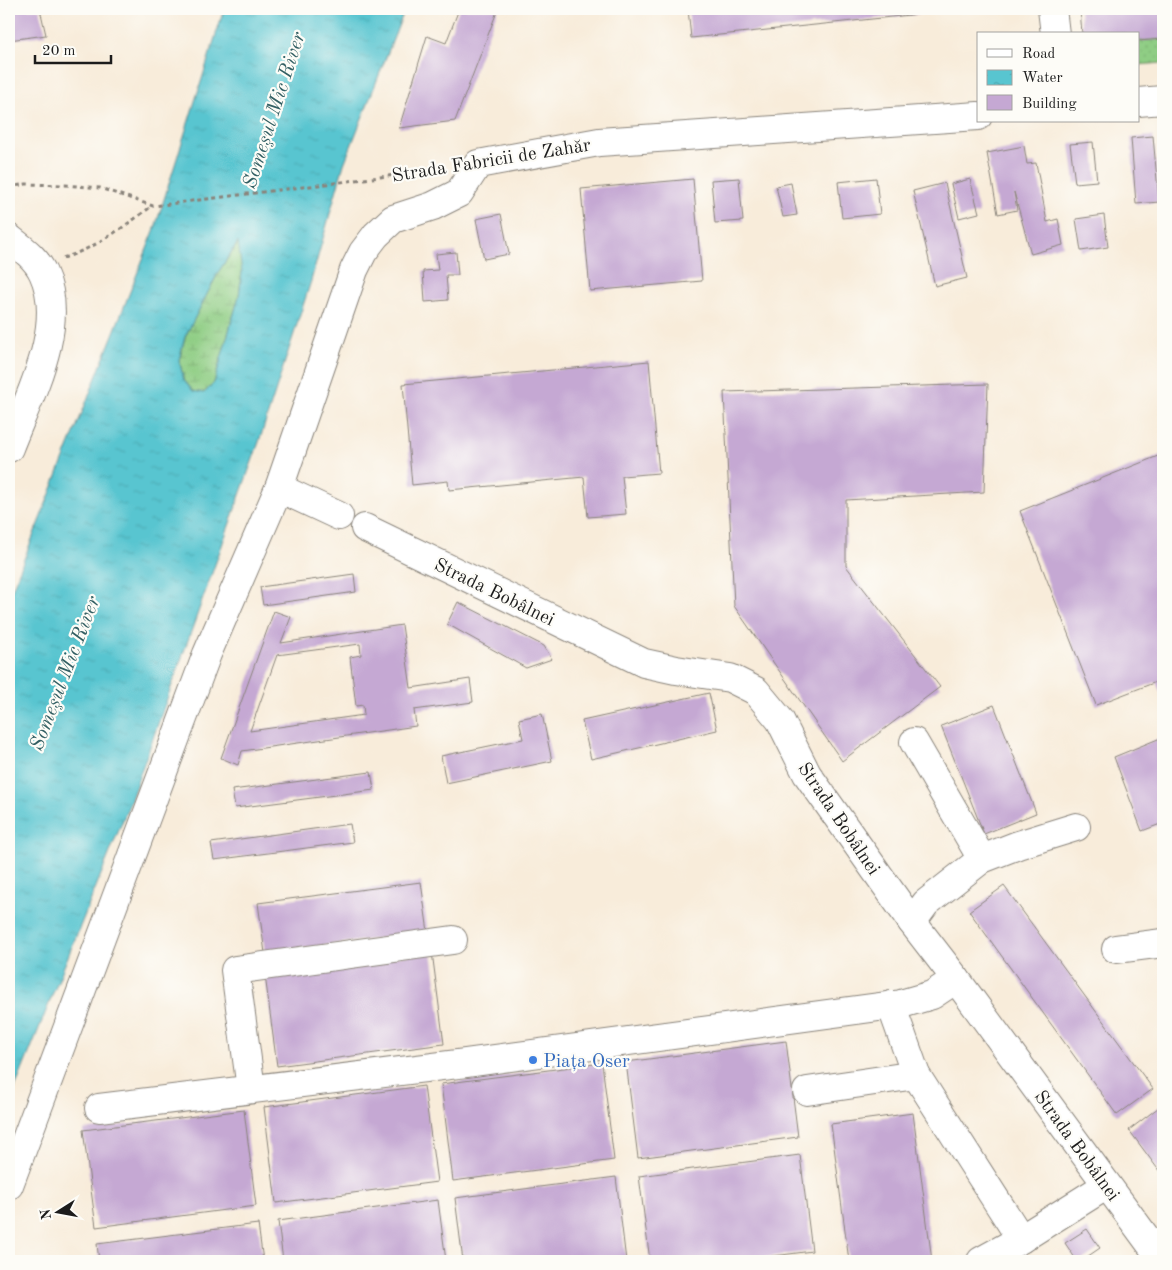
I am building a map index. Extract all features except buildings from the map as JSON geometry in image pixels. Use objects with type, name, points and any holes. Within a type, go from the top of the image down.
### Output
[{"type":"street","points":[[1052,9],[1055,32]]},
{"type":"street","points":[[1140,102],[1163,100]]},
{"type":"street","name":"Strada Fabricii de Zahăr","points":[[478,164],[599,142],[977,116]]},
{"type":"street","points":[[9,1185],[207,654],[279,488],[354,270],[363,252],[393,218],[433,206],[459,193],[478,164]]},
{"type":"street","points":[[9,238],[29,254],[43,272],[51,296],[52,321],[44,359],[9,448]]},
{"type":"street","points":[[279,488],[339,516]]},
{"type":"street","name":"Strada Bobâlnei","points":[[365,528],[644,663],[730,678],[756,691],[780,720],[807,774],[912,922],[1163,1261]]},
{"type":"street","points":[[914,742],[982,860]]},
{"type":"street","points":[[912,922],[926,903],[982,860],[1018,845],[1076,827]]},
{"type":"street","points":[[251,1090],[235,970],[453,940]]},
{"type":"street","points":[[1116,949],[1163,943]]},
{"type":"street","points":[[100,1108],[495,1059],[891,1005],[932,995],[956,979]]},
{"type":"street","points":[[891,1005],[916,1075],[1021,1239]]},
{"type":"street","points":[[807,1091],[916,1075]]},
{"type":"street","points":[[981,1261],[1021,1239],[1107,1184]]},
{"type":"path","name":"Strada Fabricii de Zahăr","points":[[9,187],[36,184],[100,188],[153,206],[478,164]]},
{"type":"path","points":[[37,265],[79,253],[116,232],[153,206]]},
{"type":"green space","points":[[1163,39],[1163,63],[1140,65],[1140,41]]},
{"type":"green space","points":[[239,242],[242,272],[239,296],[214,383],[204,393],[193,391],[184,380],[179,360],[185,337],[219,271]]},
{"type":"water","name":"Someşul Mic River","points":[[224,9],[405,9],[344,164],[311,281],[259,442],[129,805],[9,1103],[9,597],[154,231]],"holes":[[[238,242],[242,272],[239,296],[214,383],[204,393],[193,391],[184,380],[179,360],[185,337],[219,271]]]},
{"type":"place","name":"Piața Oser","points":[[533,1060]]}]
